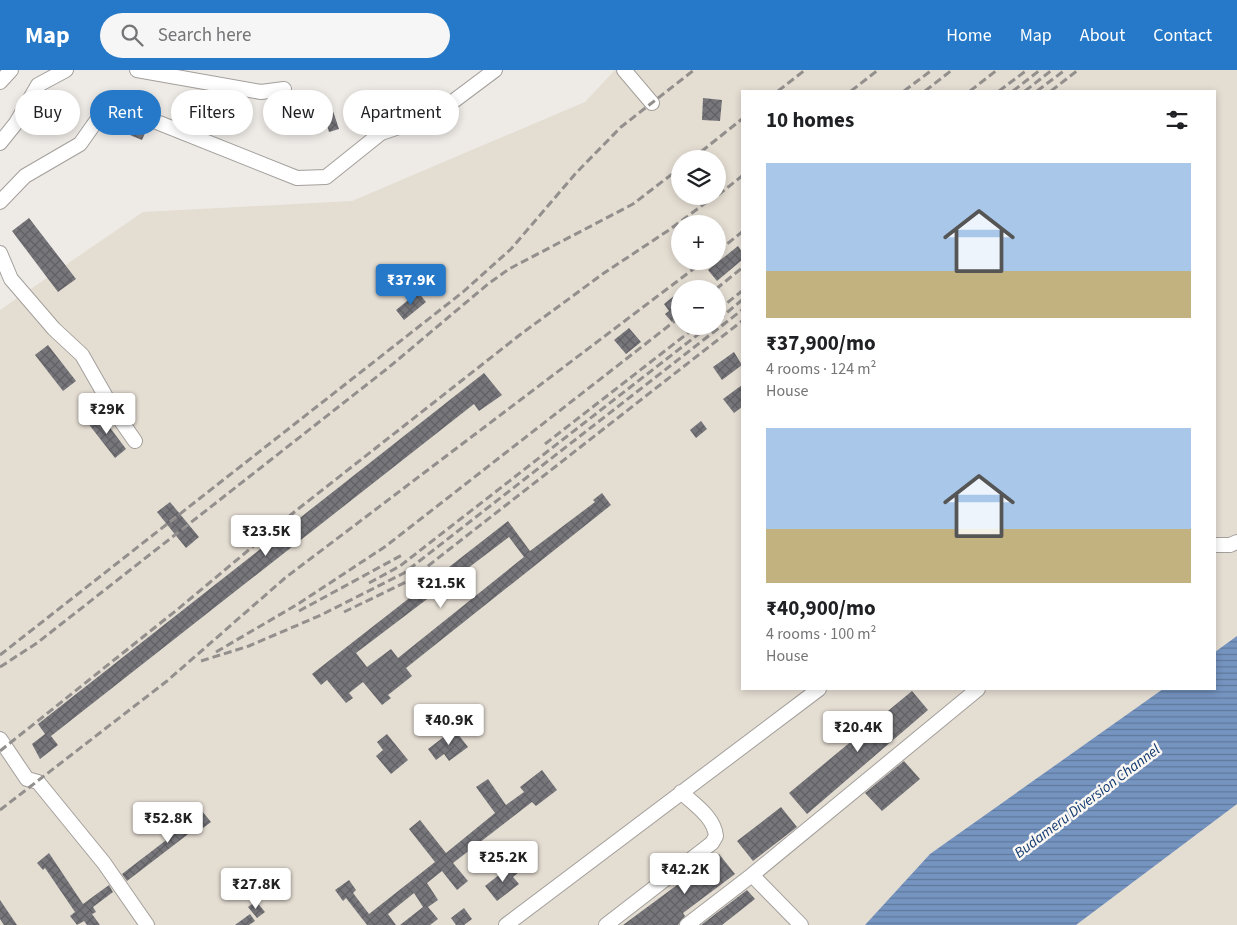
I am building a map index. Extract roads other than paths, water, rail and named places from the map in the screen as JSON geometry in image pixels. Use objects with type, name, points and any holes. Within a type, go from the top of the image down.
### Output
[{"type":"street","points":[[0,82],[12,70]]},
{"type":"street","points":[[0,143],[16,123],[38,85],[66,70]]},
{"type":"street","points":[[137,70],[261,92],[284,89]]},
{"type":"street","points":[[0,201],[25,176],[80,144],[109,103],[297,178],[326,177],[380,133],[435,116],[495,70]]},
{"type":"street","points":[[624,70],[652,103]]},
{"type":"street","points":[[0,253],[11,279],[54,329],[82,355],[114,411],[135,441]]},
{"type":"street","points":[[1216,545],[1230,545],[1237,542]]},
{"type":"street","points":[[506,925],[817,690]]},
{"type":"street","points":[[687,925],[752,875],[977,690]]},
{"type":"street","points":[[0,739],[27,779],[38,782],[104,863],[146,925]]},
{"type":"street","points":[[606,925],[712,843],[716,836],[715,827],[709,818],[682,792]]},
{"type":"street","points":[[752,875],[793,922]]},
{"type":"water","name":"Budameru Diversion Channel","points":[[1237,636],[1237,804],[1076,925],[865,925],[930,854],[1162,690],[1216,690],[1216,651]]},
{"type":"railway","points":[[0,655],[463,292],[511,249],[576,173],[621,127],[694,70]]},
{"type":"railway","points":[[779,90],[805,70]]},
{"type":"railway","points":[[852,90],[878,70]]},
{"type":"railway","points":[[905,90],[932,70]]},
{"type":"railway","points":[[926,90],[952,70]]},
{"type":"railway","points":[[971,90],[997,70]]},
{"type":"railway","points":[[1000,90],[1027,70]]},
{"type":"railway","points":[[1014,90],[1040,70]]},
{"type":"railway","points":[[1026,90],[1052,70]]},
{"type":"railway","points":[[1038,90],[1065,70]]},
{"type":"railway","points":[[1052,90],[1078,70]]},
{"type":"railway","points":[[703,150],[741,120]]},
{"type":"railway","points":[[0,667],[37,643],[388,368],[488,284],[509,269],[633,204],[671,175]]},
{"type":"railway","points":[[726,189],[741,177]]},
{"type":"railway","points":[[0,751],[178,609],[293,513],[521,334],[604,273],[703,205]]},
{"type":"railway","points":[[726,245],[741,233]]},
{"type":"railway","points":[[726,281],[741,269]]},
{"type":"railway","points":[[0,810],[167,681],[285,578],[692,270]]},
{"type":"railway","points":[[726,304],[741,292]]},
{"type":"railway","points":[[726,313],[741,301]]},
{"type":"railway","points":[[201,661],[249,646],[321,615],[404,573],[741,311]]},
{"type":"railway","points":[[344,612],[410,580],[741,322]]},
{"type":"railway","points":[[216,652],[298,604],[386,546],[671,324]]},
{"type":"railway","points":[[545,444],[685,335]]},
{"type":"railway","points":[[369,583],[400,566],[697,335]]},
{"type":"railway","points":[[299,611],[402,555]]}]
